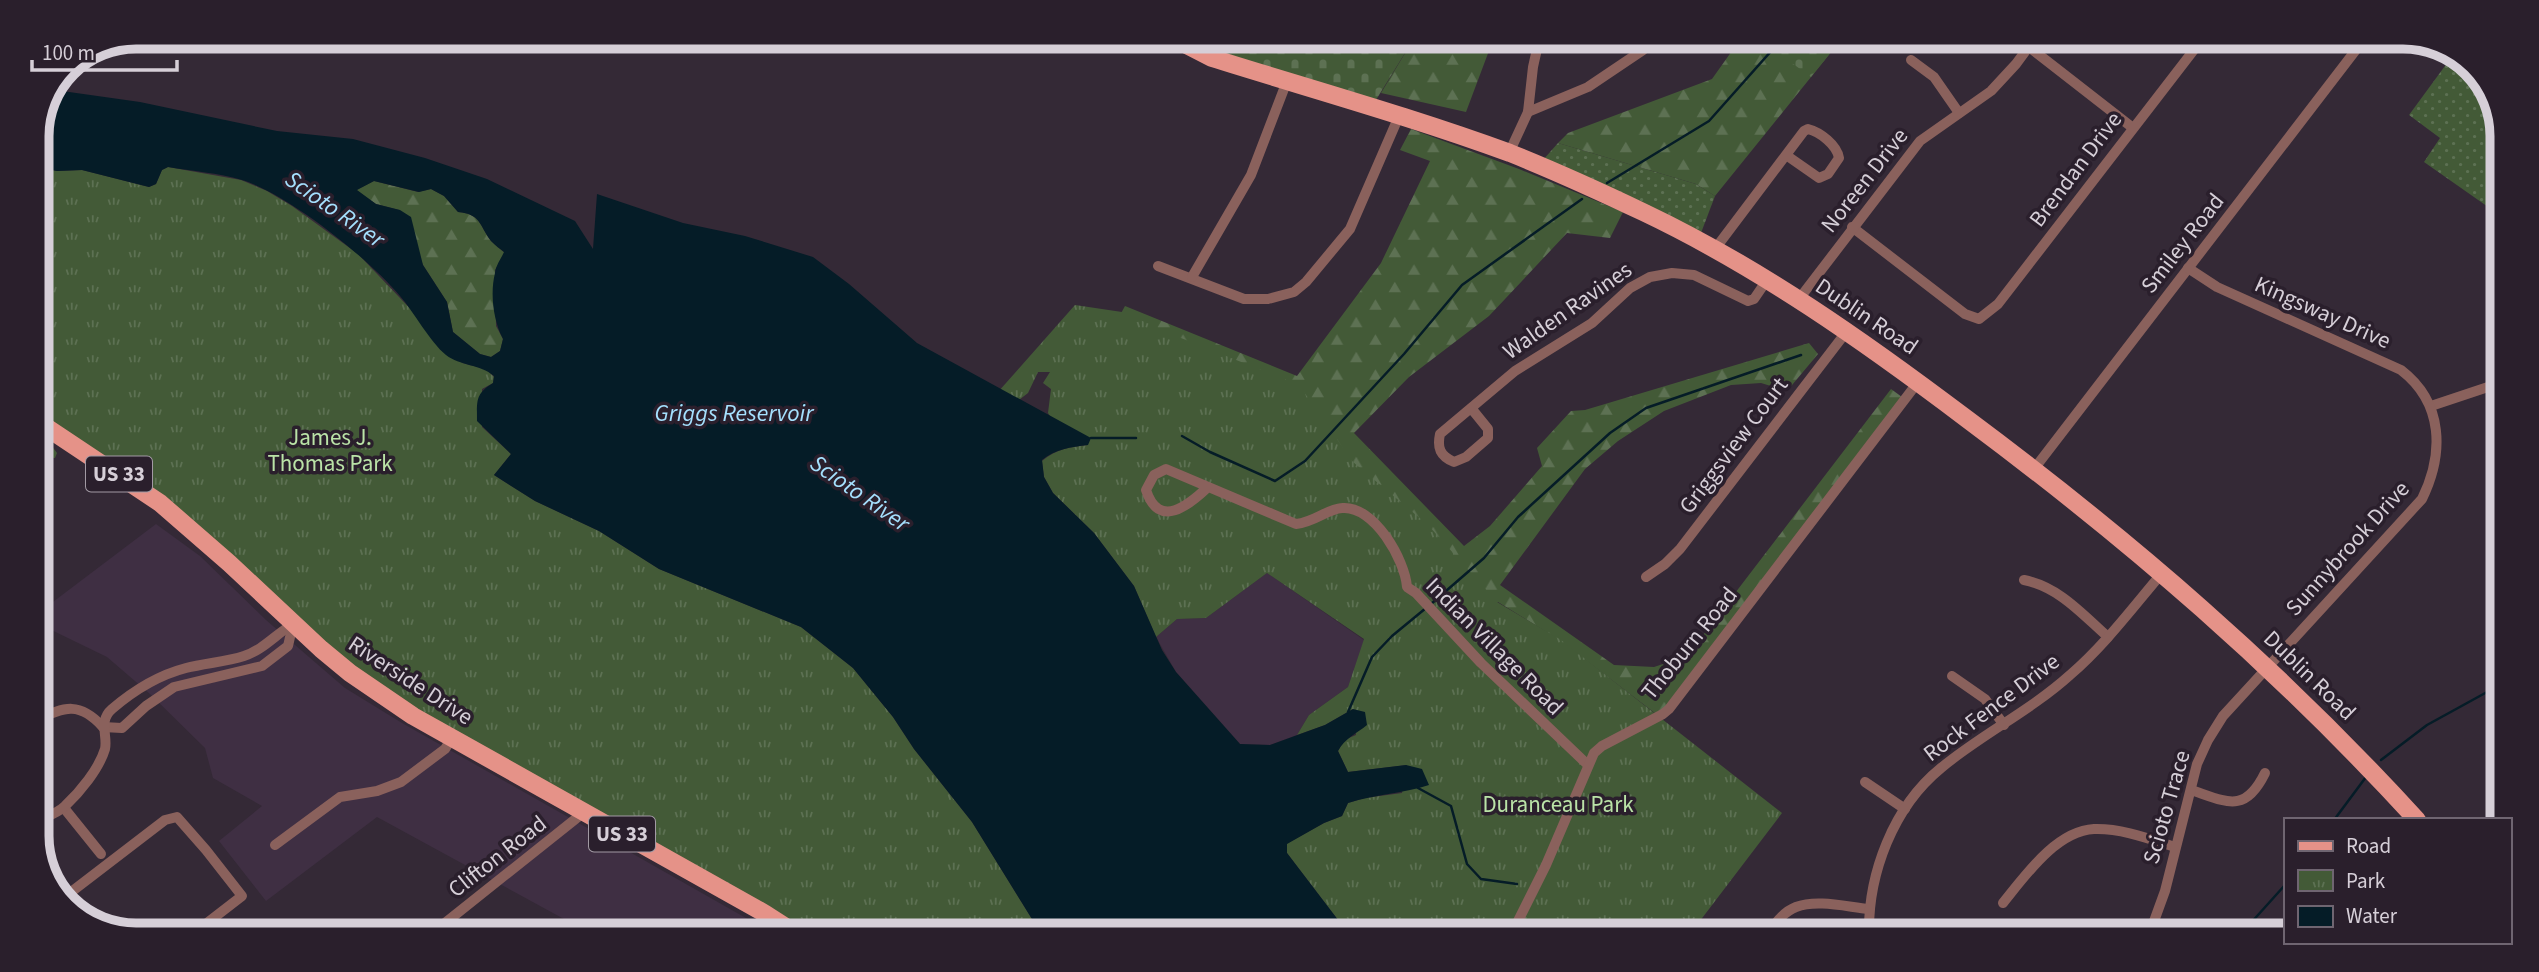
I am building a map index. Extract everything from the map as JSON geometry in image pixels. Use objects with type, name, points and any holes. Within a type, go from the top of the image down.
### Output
[{"type":"main road","name":"Dublin Road","points":[[1194,49],[1212,58],[1509,153],[1647,213],[1715,249],[1799,299],[1918,382],[2034,469],[2163,572],[2268,667],[2347,745],[2415,818]]},
{"type":"main road","name":"Riverside Drive","points":[[49,429],[160,503],[350,673],[412,716],[779,923]]},
{"type":"street","points":[[1509,153],[1528,112],[1537,49]]},
{"type":"street","points":[[1528,112],[1588,87],[1644,49]]},
{"type":"street","name":"Noreen Drive","points":[[1799,299],[1920,141],[1991,91],[2027,49]]},
{"type":"street","points":[[2037,49],[2133,128]]},
{"type":"street","name":"Brendan Drive","points":[[1852,227],[1965,314],[1979,319],[1998,303],[2195,49]]},
{"type":"street","name":"Smiley Road","points":[[2034,469],[2353,49]]},
{"type":"street","points":[[1912,60],[1934,77],[1959,113]]},
{"type":"street","points":[[1192,277],[1251,175],[1287,81]]},
{"type":"street","points":[[1158,267],[1192,277],[1244,299],[1268,299],[1294,292],[1306,282],[1350,229],[1399,116]]},
{"type":"street","points":[[1715,249],[1804,131],[1815,131],[1837,149],[1839,158],[1828,174],[1819,178],[1786,155]]},
{"type":"street","name":"Kingsway Drive","points":[[2188,268],[2217,288],[2401,370],[2418,386],[2431,406]]},
{"type":"street","name":"Walden Ravines","points":[[1471,408],[1488,429],[1488,438],[1466,457],[1454,461],[1441,453],[1438,443],[1440,434],[1471,408],[1516,371],[1591,323],[1630,288],[1650,277],[1672,273],[1694,275],[1748,301],[1754,299],[1768,280]]},
{"type":"street","name":"Griggsview Court","points":[[1646,578],[1680,549],[1847,331]]},
{"type":"street","name":"Thoburn Road","points":[[1517,923],[1546,865],[1594,753],[1669,709],[1918,382]]},
{"type":"street","points":[[2431,406],[2490,386]]},
{"type":"street","name":"Sunnybrook Drive","points":[[2268,667],[2422,499],[2431,481],[2437,452],[2438,436],[2431,406]]},
{"type":"street","name":"Indian Village Road","points":[[1208,487],[1175,512],[1156,507],[1146,490],[1154,475],[1166,469],[1296,524],[1346,507],[1369,517],[1388,540],[1403,566],[1407,587],[1588,765]]},
{"type":"street","name":"Rock Fence Drive","points":[[1869,923],[1869,909],[1882,856],[1905,809],[1939,769],[2071,675],[2108,637],[2163,572]]},
{"type":"street","points":[[2024,580],[2042,584],[2059,593],[2108,637]]},
{"type":"street","points":[[49,815],[64,808],[99,764],[106,746],[103,727],[109,712],[164,675],[243,657],[258,650],[276,634],[293,624]]},
{"type":"street","points":[[49,714],[75,708],[91,714],[103,727],[122,728],[148,704],[174,687],[262,666],[288,646],[293,624]]},
{"type":"street","name":"Scioto Trace","points":[[2153,923],[2165,891],[2197,764],[2223,716],[2268,667]]},
{"type":"street","points":[[1952,676],[1985,699],[2004,725]]},
{"type":"street","points":[[275,845],[340,797],[377,792],[401,782],[445,749],[452,738]]},
{"type":"street","points":[[2191,790],[2231,801],[2246,799],[2257,790],[2265,773]]},
{"type":"street","points":[[1866,782],[1905,809]]},
{"type":"street","points":[[64,808],[100,854]]},
{"type":"street","name":"Clifton Road","points":[[445,923],[583,813]]},
{"type":"street","points":[[71,893],[173,816],[177,817],[206,850],[242,896],[207,923]]},
{"type":"street","points":[[2003,903],[2033,865],[2071,836],[2083,831],[2095,829],[2119,832],[2175,847]]},
{"type":"street","points":[[1775,923],[1794,907],[1811,904],[1869,909]]},
{"type":"shaded area","points":[[156,524],[200,556],[266,620],[345,688],[755,923],[571,923],[377,817],[266,901],[219,841],[262,806],[213,778],[205,748],[150,694],[107,657],[49,629],[49,605]]},
{"type":"shaded area","points":[[1267,573],[1364,640],[1348,687],[1309,715],[1297,735],[1270,745],[1240,744],[1176,672],[1156,637],[1177,619],[1206,618]]},
{"type":"green space","points":[[1203,49],[1407,49],[1371,108]]},
{"type":"green space","points":[[1408,49],[1490,49],[1466,112],[1381,93]]},
{"type":"green space","points":[[1733,49],[1834,49],[1715,196],[1696,184],[1558,143],[1568,133],[1712,79]]},
{"type":"green space","points":[[1773,49],[1834,49],[1811,77]]},
{"type":"green space","points":[[2448,62],[2472,83],[2485,108],[2490,131],[2490,208],[2424,162],[2440,138],[2409,115]]},
{"type":"green space","points":[[1411,129],[1519,169],[1623,212],[1610,238],[1567,233],[1489,316],[1409,377],[1354,433],[1464,546],[1490,526],[1542,466],[1537,448],[1571,411],[1585,410],[1809,343],[1818,354],[1787,391],[1761,383],[1731,385],[1664,411],[1618,441],[1585,469],[1500,585],[1614,665],[1654,667],[1687,656],[1891,389],[1902,397],[1660,717],[1561,641],[1498,602],[1472,623],[1108,337],[1125,306],[1297,376],[1381,263],[1430,161],[1400,150]]},
{"type":"green space","points":[[1558,143],[1696,184],[1715,196],[1701,233],[1543,160]]},
{"type":"green space","name":"James J. Thomas Park","points":[[168,167],[241,180],[292,206],[358,254],[462,363],[486,369],[494,377],[493,383],[482,389],[482,427],[511,454],[494,475],[535,501],[599,531],[659,569],[801,627],[853,668],[972,822],[1034,923],[778,923],[413,716],[229,563],[49,430],[49,169],[82,170],[149,187],[156,184],[162,170]]},
{"type":"green space","points":[[374,181],[418,192],[431,189],[444,196],[458,212],[471,215],[479,221],[491,241],[505,253],[495,270],[496,326],[503,339],[500,351],[491,357],[480,354],[453,332],[447,302],[423,265],[399,210],[376,204],[356,190]]},
{"type":"green space","name":"Duranceau Park","points":[[1075,305],[1122,312],[1299,385],[1353,462],[1428,525],[1497,602],[1561,640],[1782,813],[1698,923],[1340,923],[1287,853],[1286,844],[1342,816],[1348,803],[1402,793],[1407,765],[1348,772],[1338,751],[1344,740],[1356,735],[1353,709],[1325,725],[1297,735],[1309,715],[1348,687],[1364,639],[1267,573],[1206,618],[1177,619],[1156,637],[1134,586],[1094,533],[1053,493],[1044,477],[1042,461],[1047,457],[1064,449],[1088,445],[1052,419],[1048,413],[1051,389],[1043,383],[1050,372],[1038,372],[1028,393],[1011,406],[990,401]]},
{"type":"green space","points":[[49,444],[57,453],[55,458],[49,457]]},
{"type":"water","name":"Griggs Reservoir","points":[[62,91],[140,102],[277,131],[353,139],[425,158],[487,179],[575,221],[593,249],[597,194],[683,223],[745,236],[813,257],[849,284],[917,343],[1091,438],[1088,445],[1064,449],[1042,460],[1044,477],[1053,493],[1094,533],[1134,586],[1162,650],[1176,672],[1240,744],[1270,745],[1325,725],[1353,709],[1365,712],[1367,725],[1347,739],[1338,751],[1348,772],[1406,765],[1422,769],[1429,785],[1348,803],[1342,816],[1287,844],[1287,853],[1340,923],[1034,923],[972,822],[853,668],[801,627],[659,569],[599,531],[535,501],[494,475],[511,454],[477,421],[477,403],[480,395],[493,383],[494,376],[446,355],[386,281],[326,229],[261,187],[233,178],[168,167],[162,170],[156,184],[149,187],[82,170],[49,169],[49,136],[51,119]],"holes":[[[374,181],[419,192],[431,189],[444,196],[458,212],[471,215],[479,221],[491,241],[504,252],[496,270],[493,289],[493,306],[503,339],[500,351],[491,357],[480,354],[453,332],[447,302],[423,265],[411,217],[400,210],[376,204],[357,190]]]},
{"type":"waterway","points":[[1607,183],[1709,121],[1773,49]]},
{"type":"waterway","points":[[1182,436],[1210,452],[1275,481],[1305,461],[1404,354],[1462,285],[1582,199]]},
{"type":"waterway","points":[[1431,604],[1484,558],[1518,517],[1610,433],[1646,408],[1801,355]]},
{"type":"waterway","points":[[1091,438],[1136,438]]},
{"type":"waterway","points":[[1348,712],[1372,657],[1392,636],[1426,608]]},
{"type":"waterway","name":"Scioto Trace","points":[[2381,760],[2427,725],[2490,690]]},
{"type":"waterway","name":"Scioto Trace","points":[[2335,818],[2366,777]]},
{"type":"waterway","points":[[1418,788],[1451,806],[1467,864],[1481,879],[1517,884]]},
{"type":"waterway","name":"Scioto Trace","points":[[2251,923],[2284,886]]},
{"type":"water label","name":"Scioto River","points":[[335,209]]},
{"type":"water label","name":"Scioto River","points":[[860,493]]}]
